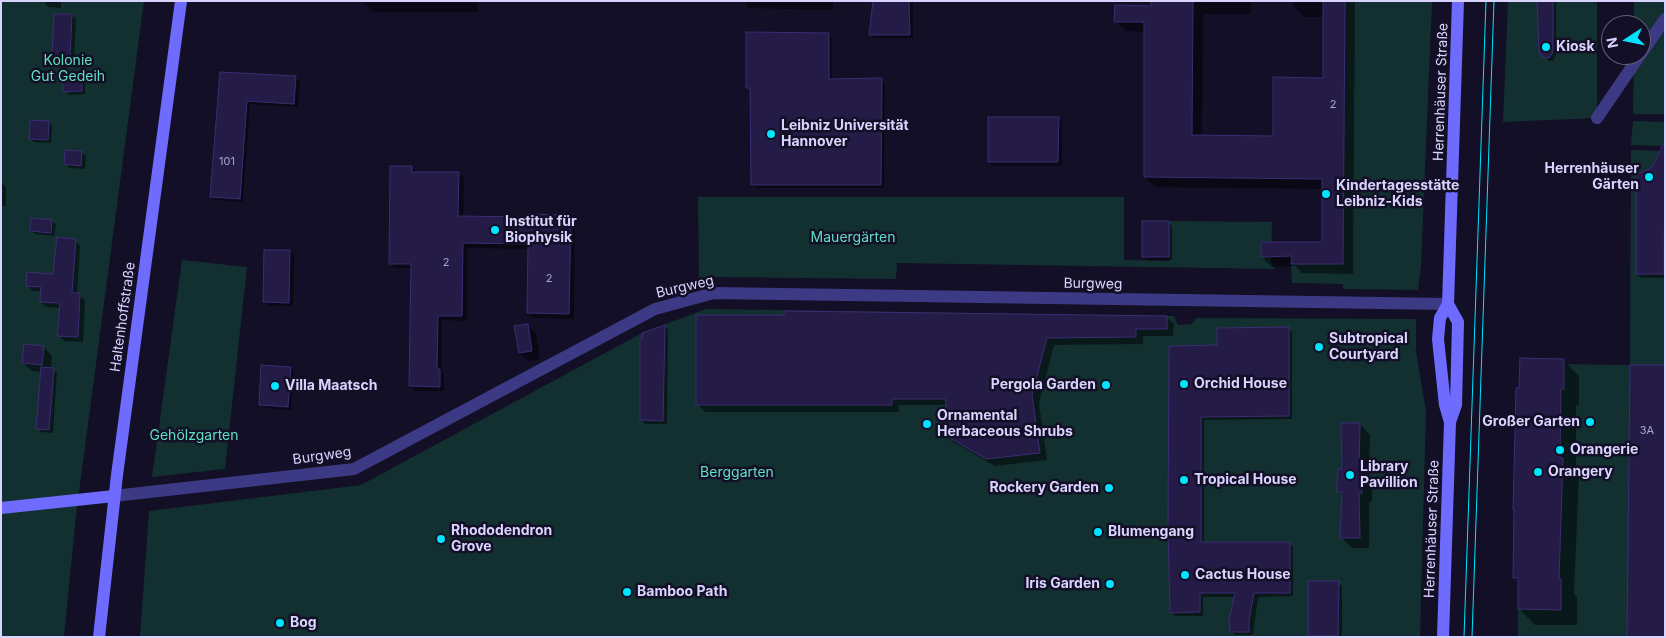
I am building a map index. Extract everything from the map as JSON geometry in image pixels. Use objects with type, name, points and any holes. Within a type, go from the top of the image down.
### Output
[{"type":"street","name":"Haltenhoffstraße","points":[[99,637],[114,496],[181,1]]},
{"type":"street","name":"Herrenhäuser Straße","points":[[1450,422],[1445,405],[1438,339],[1440,318],[1448,304],[1458,1]]},
{"type":"street","points":[[1651,39],[1665,19]]},
{"type":"street","points":[[1597,118],[1633,65]]},
{"type":"street","name":"Burgweg","points":[[1,508],[354,469],[655,309],[714,293],[1448,304]]},
{"type":"street","name":"Herrenhäuser Straße","points":[[1443,637],[1450,422],[1456,405],[1458,322],[1448,304]]},
{"type":"green space","name":"Kolonie Gut Gedeih","points":[[1,1],[144,1],[76,515],[64,637],[1,637]]},
{"type":"green space","points":[[1345,1],[1432,1],[1421,266],[1418,290],[1343,289],[1343,284],[1292,283],[1291,264],[1343,264]]},
{"type":"green space","points":[[1508,1],[1597,1],[1597,118],[1503,122]]},
{"type":"green space","points":[[1634,1],[1665,1],[1665,114],[1633,114],[1634,65],[1651,65],[1651,15],[1634,15]]},
{"type":"green space","points":[[1633,121],[1665,122],[1665,146],[1631,145]]},
{"type":"green space","name":"Großer Garten","points":[[1631,150],[1665,151],[1665,637],[1518,637],[1518,578],[1513,578],[1513,510],[1516,388],[1519,388],[1520,358],[1564,359],[1564,364],[1630,365]]},
{"type":"green space","name":"Mauergärten","points":[[698,197],[1124,197],[1124,260],[1169,261],[1169,221],[1272,222],[1271,262],[1275,269],[897,263],[896,279],[714,277],[699,281]]},
{"type":"green space","name":"Gehölzgarten","points":[[182,260],[247,267],[225,469],[152,477]]},
{"type":"green space","name":"Berggarten","points":[[706,309],[1174,316],[1178,325],[1192,324],[1196,318],[1416,319],[1416,351],[1426,411],[1420,637],[140,637],[149,511],[361,485],[642,333]],"holes":[[[1341,423],[1360,424],[1359,469],[1362,470],[1362,492],[1359,493],[1360,538],[1340,538],[1342,492],[1337,492],[1337,481],[1338,470],[1342,469]]]},
{"type":"building","points":[[873,1],[909,1],[910,35],[869,35]]},
{"type":"building","points":[[1151,1],[1193,1],[1192,135],[1273,136],[1273,77],[1323,78],[1323,1],[1345,1],[1343,264],[1291,264],[1292,256],[1261,257],[1261,242],[1322,242],[1322,179],[1144,177],[1144,22],[1114,22],[1115,5],[1151,6]]},
{"type":"building","points":[[1537,1],[1553,1],[1553,52],[1550,57],[1546,58],[1541,56],[1539,52]]},
{"type":"building","points":[[54,14],[72,14],[70,56],[52,55]]},
{"type":"building","points":[[746,32],[829,33],[829,79],[882,78],[881,185],[751,185],[750,88],[746,88]]},
{"type":"building","points":[[220,72],[296,76],[294,104],[247,101],[240,199],[210,197]]},
{"type":"building","points":[[63,77],[82,77],[82,91],[63,92]]},
{"type":"building","points":[[988,117],[1059,117],[1058,162],[988,162]]},
{"type":"building","points":[[30,120],[49,121],[48,140],[29,139]]},
{"type":"building","points":[[1665,141],[1664,274],[1636,274],[1636,175],[1652,167]]},
{"type":"building","points":[[65,150],[82,151],[81,166],[64,164]]},
{"type":"building","points":[[390,166],[412,166],[412,172],[459,172],[458,216],[528,217],[528,214],[571,215],[569,314],[527,313],[528,244],[463,243],[462,316],[438,316],[437,369],[440,369],[440,387],[409,386],[411,264],[389,264]]},
{"type":"building","points":[[31,218],[52,220],[51,233],[30,231]]},
{"type":"building","points":[[1142,221],[1169,221],[1169,257],[1142,257]]},
{"type":"building","points":[[57,237],[76,239],[72,293],[80,293],[78,337],[57,336],[60,303],[40,302],[41,287],[26,286],[27,272],[53,274]]},
{"type":"building","points":[[264,250],[290,250],[289,303],[263,302]]},
{"type":"building","points":[[784,311],[1167,316],[1167,329],[1136,329],[1136,337],[1047,338],[1032,395],[1040,453],[986,459],[941,433],[948,417],[945,399],[892,399],[892,405],[696,405],[696,315],[784,315]]},
{"type":"building","points":[[528,324],[532,351],[519,353],[514,326]]},
{"type":"building","points":[[665,325],[663,421],[640,420],[640,338],[643,338],[642,333]]},
{"type":"building","points":[[1289,327],[1289,416],[1201,417],[1201,542],[1290,542],[1290,593],[1254,593],[1249,620],[1249,632],[1230,632],[1229,620],[1235,593],[1200,593],[1200,612],[1170,613],[1168,527],[1169,346],[1217,345],[1217,328]]},
{"type":"building","points":[[24,344],[44,346],[42,365],[22,363]]},
{"type":"building","name":"Orangery","points":[[1520,358],[1564,359],[1564,389],[1561,389],[1560,458],[1563,458],[1559,579],[1561,579],[1561,610],[1518,609],[1518,578],[1513,578],[1513,510],[1516,388],[1519,388]]},
{"type":"building","name":"Villa Maatsch","points":[[261,365],[291,367],[288,407],[259,405]]},
{"type":"building","points":[[1630,365],[1665,365],[1665,637],[1627,637]]},
{"type":"building","points":[[41,367],[54,368],[49,430],[36,429]]},
{"type":"building","name":"Library Pavillion","points":[[1341,423],[1360,423],[1359,469],[1362,470],[1362,493],[1359,493],[1360,538],[1340,538],[1342,492],[1337,492],[1337,481],[1338,469],[1342,469]]},
{"type":"building","points":[[1308,581],[1339,581],[1338,636],[1308,636]]},
{"type":"tram line","points":[[1464,637],[1486,1]]},
{"type":"tram line","points":[[1472,637],[1494,1]]},
{"type":"place","name":"Kiosk","points":[[1546,47]]},
{"type":"place","name":"Leibniz Universität Hannover","points":[[771,134]]},
{"type":"place","name":"Herrenhäuser Gärten","points":[[1649,177]]},
{"type":"place","name":"Kindertagesstätte Leibniz-Kids","points":[[1326,194]]},
{"type":"place","name":"Institut für Biophysik","points":[[495,230]]},
{"type":"place","name":"Subtropical Courtyard","points":[[1319,347]]},
{"type":"place","name":"Orchid House","points":[[1184,384]]},
{"type":"place","name":"Pergola Garden","points":[[1106,385]]},
{"type":"place","name":"Villa Maatsch","points":[[275,386]]},
{"type":"place","name":"Großer Garten","points":[[1590,422]]},
{"type":"place","name":"Ornamental Herbaceous Shrubs","points":[[927,424]]},
{"type":"place","name":"Orangerie","points":[[1560,450]]},
{"type":"place","name":"Orangery","points":[[1538,472]]},
{"type":"place","name":"Library Pavillion","points":[[1350,475]]},
{"type":"place","name":"Tropical House","points":[[1184,480]]},
{"type":"place","name":"Rockery Garden","points":[[1109,488]]},
{"type":"place","name":"Blumengang","points":[[1098,532]]},
{"type":"place","name":"Rhododendron Grove","points":[[441,539]]},
{"type":"place","name":"Cactus House","points":[[1185,575]]},
{"type":"place","name":"Iris Garden","points":[[1110,584]]},
{"type":"place","name":"Bamboo Path","points":[[627,592]]},
{"type":"place","name":"Bog","points":[[280,623]]}]
